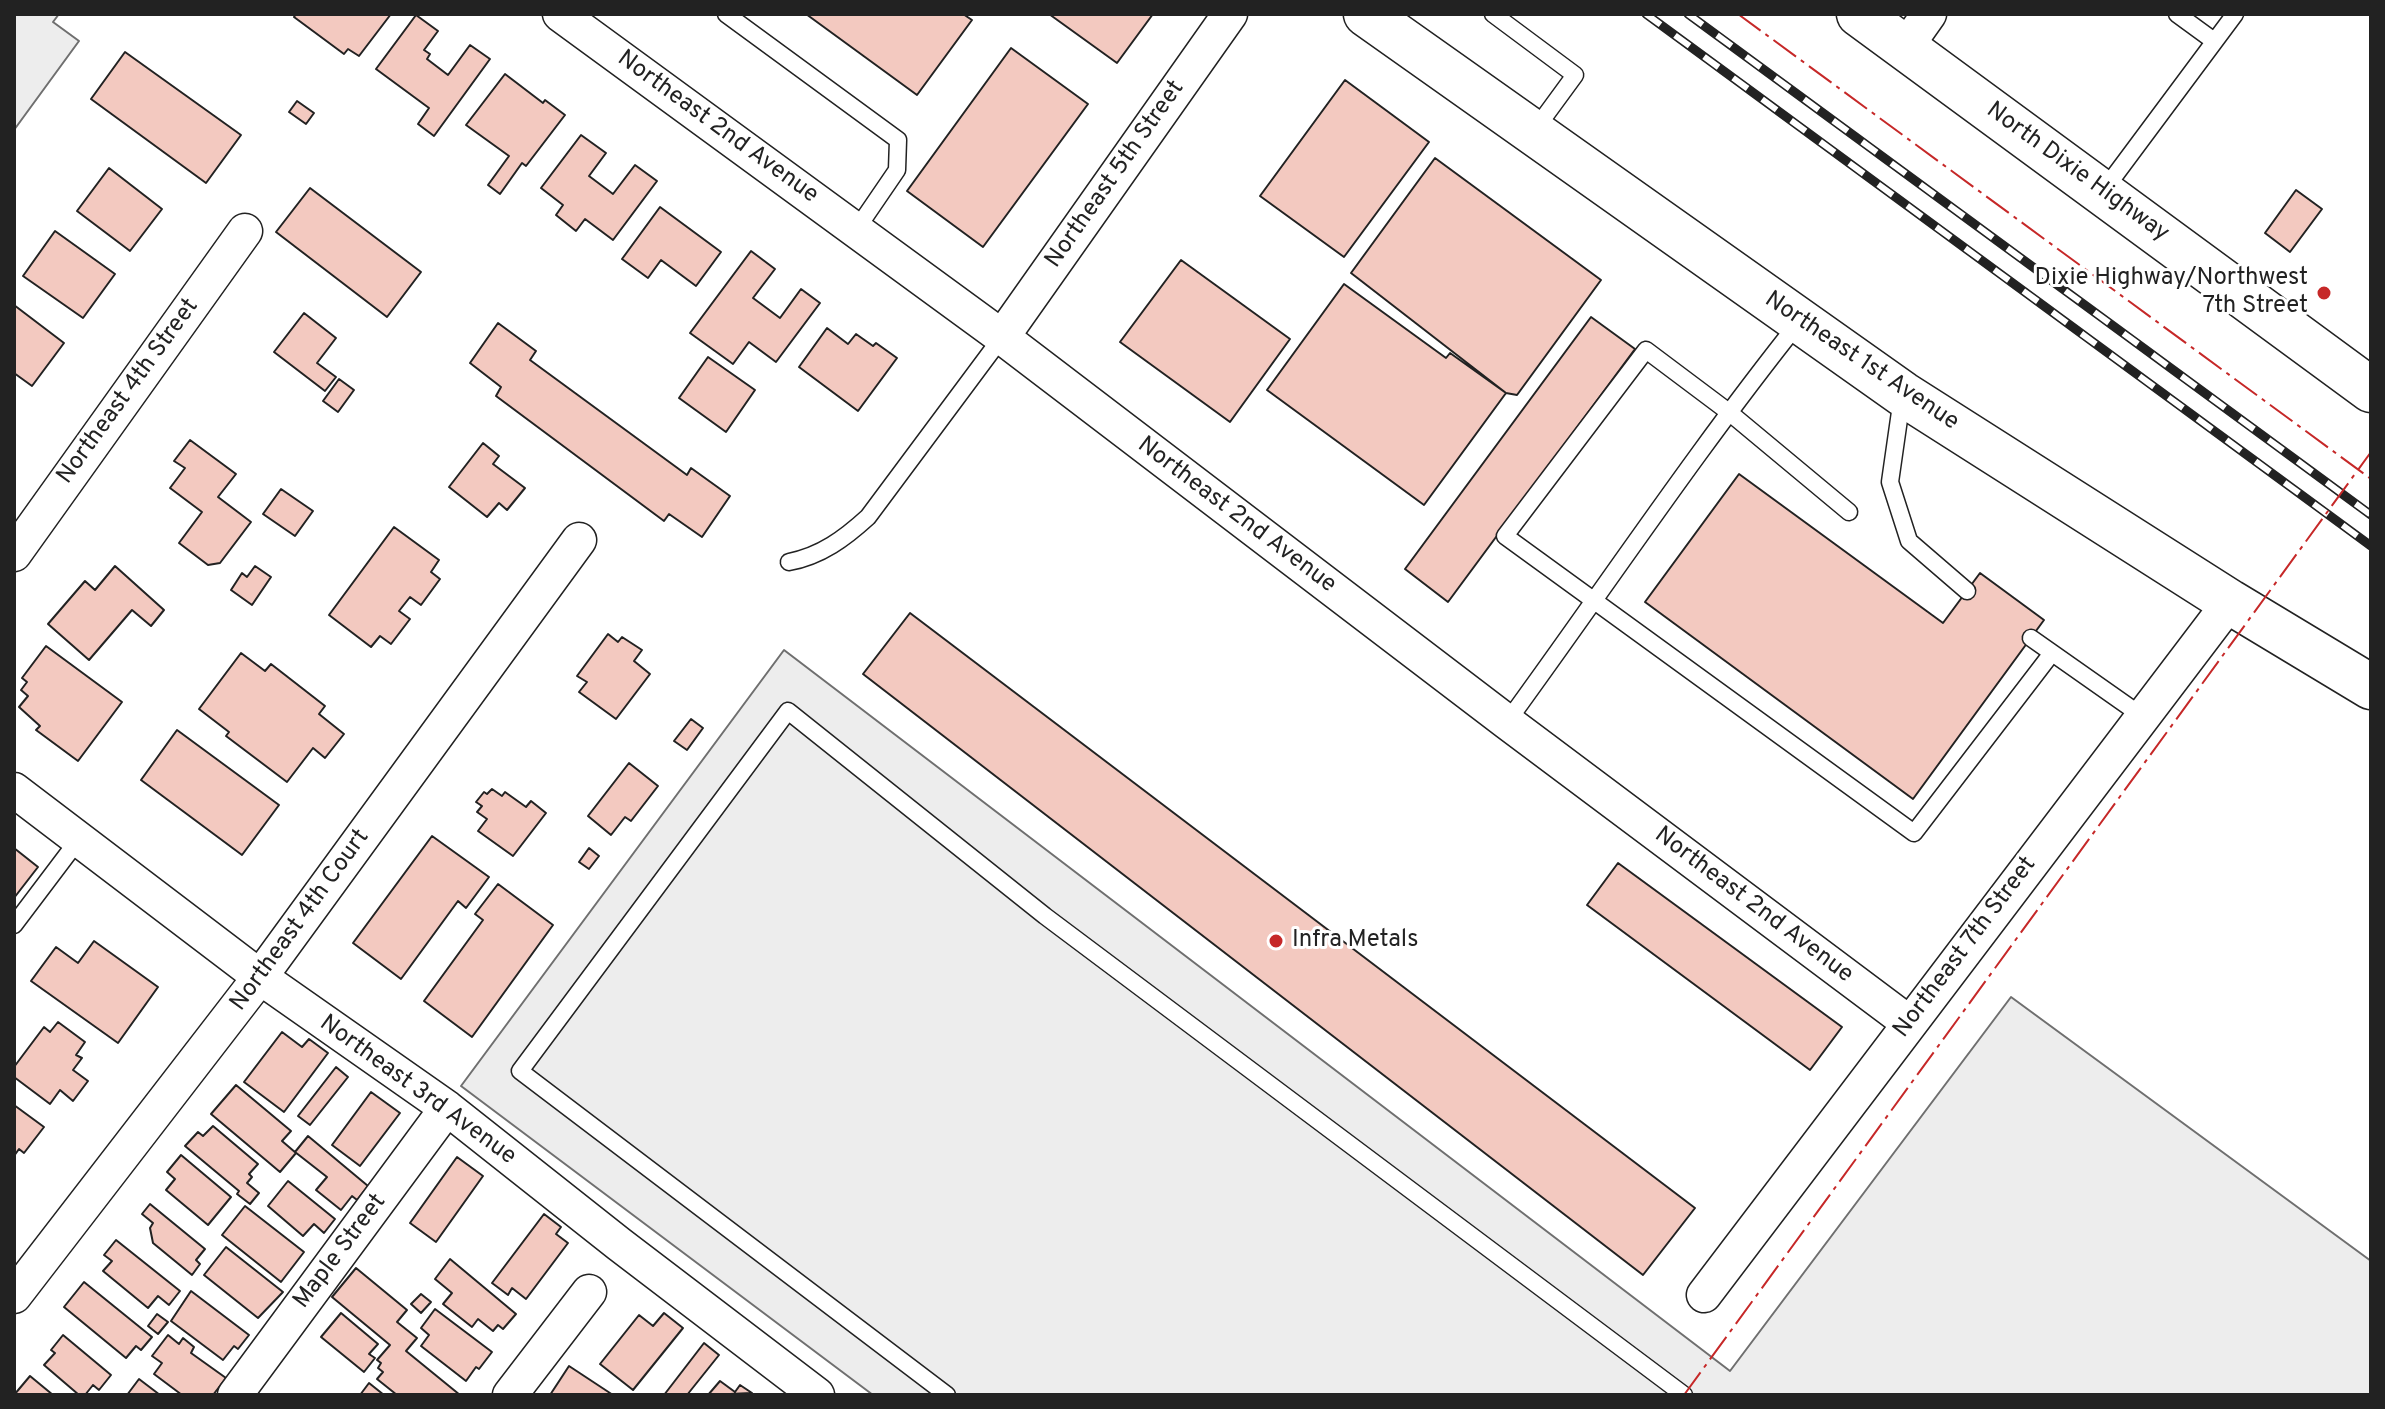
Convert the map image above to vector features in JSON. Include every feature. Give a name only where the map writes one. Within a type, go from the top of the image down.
[{"type":"main road","name":"Northeast 1st Avenue","points":[[1366,14],[1903,394],[2230,602],[2371,687]]},
{"type":"main road","name":"North Dixie Highway","points":[[1859,14],[1917,31],[2103,192],[2371,390]]},
{"type":"street","name":"Northeast 2nd Avenue","points":[[560,14],[1002,337],[1507,722],[1909,1023]]},
{"type":"street","name":"Northeast 5th Street","points":[[1002,337],[1230,14]]},
{"type":"street","name":"Northeast 4th Street","points":[[14,554],[245,231]]},
{"type":"street","name":"Northeast 4th Court","points":[[14,1296],[260,977],[579,540]]},
{"type":"street","name":"Northeast 7th Street","points":[[1704,1295],[2230,602]]},
{"type":"street","name":"Northeast 3rd Avenue","points":[[14,790],[260,977],[447,1108],[619,1244],[777,1383],[817,1395]]},
{"type":"street","name":"Maple Street","points":[[235,1395],[447,1108]]},
{"type":"street","points":[[510,1395],[589,1292]]},
{"type":"lane","points":[[726,14],[898,140],[897,170],[856,230]]},
{"type":"lane","points":[[1493,14],[1575,75],[1533,132]]},
{"type":"lane","points":[[2177,14],[2214,41]]},
{"type":"lane","points":[[2103,192],[2235,14]]},
{"type":"lane","points":[[1507,722],[1593,600],[1800,321]]},
{"type":"lane","points":[[789,562],[822,551],[844,539],[868,517],[1002,337]]},
{"type":"lane","points":[[1849,512],[1730,413],[1646,350],[1505,536],[1914,833],[2052,653]]},
{"type":"lane","points":[[1903,394],[1890,482],[1909,541],[1967,591]]},
{"type":"lane","points":[[2031,638],[2142,716]]},
{"type":"lane","points":[[947,1395],[520,1071],[788,711],[1045,916],[1684,1395]]},
{"type":"lane","points":[[14,925],[79,839]]},
{"type":"shaded area","points":[[14,14],[59,14],[53,22],[79,41],[14,130]]},
{"type":"shaded area","points":[[784,650],[1730,1371],[2011,997],[2371,1261],[2371,1395],[873,1395],[461,1086]]},
{"type":"building","points":[[296,14],[391,14],[359,56],[348,49],[344,54],[294,17]]},
{"type":"building","points":[[806,14],[963,14],[972,20],[917,95]]},
{"type":"building","points":[[1049,14],[1153,14],[1117,63]]},
{"type":"building","points":[[416,15],[438,31],[424,50],[430,54],[427,59],[448,75],[470,45],[490,59],[434,136],[418,124],[429,108],[376,69]]},
{"type":"building","points":[[1011,48],[1088,104],[983,247],[907,191]]},
{"type":"building","points":[[125,52],[241,135],[206,183],[91,99]]},
{"type":"building","points":[[505,74],[543,103],[545,100],[565,115],[526,166],[522,163],[500,194],[488,185],[509,156],[466,125]]},
{"type":"building","points":[[1345,80],[1429,142],[1344,257],[1260,196]]},
{"type":"building","points":[[297,101],[314,113],[306,124],[289,112]]},
{"type":"building","points":[[581,135],[606,153],[589,176],[613,194],[635,165],[657,181],[613,240],[585,219],[576,231],[556,215],[563,205],[541,188]]},
{"type":"building","points":[[1435,158],[1601,280],[1517,395],[1506,393],[1351,273]]},
{"type":"building","points":[[109,168],[162,209],[130,251],[77,211]]},
{"type":"building","points":[[310,188],[421,272],[387,317],[276,232]]},
{"type":"building","points":[[2296,190],[2322,209],[2290,252],[2265,233]]},
{"type":"building","points":[[660,207],[721,252],[696,286],[661,260],[648,278],[622,259]]},
{"type":"building","points":[[55,231],[115,274],[83,318],[23,276]]},
{"type":"building","points":[[751,251],[775,269],[753,298],[780,318],[801,289],[820,303],[776,362],[749,342],[733,364],[690,333]]},
{"type":"building","points":[[1181,260],[1290,339],[1230,422],[1120,342]]},
{"type":"building","points":[[1344,284],[1446,358],[1450,353],[1506,393],[1424,505],[1267,390]]},
{"type":"building","points":[[14,305],[64,343],[32,386],[14,373]]},
{"type":"building","points":[[304,313],[336,338],[317,363],[336,377],[325,391],[274,352]]},
{"type":"building","points":[[1591,317],[1635,349],[1448,602],[1405,569]]},
{"type":"building","points":[[498,323],[536,351],[530,360],[687,475],[691,468],[730,496],[702,537],[669,514],[664,521],[496,396],[501,387],[470,363]]},
{"type":"building","points":[[827,328],[848,344],[856,334],[897,358],[858,411],[799,367]]},
{"type":"building","points":[[708,357],[755,390],[726,432],[679,398]]},
{"type":"building","points":[[339,379],[354,390],[338,412],[323,401]]},
{"type":"building","points":[[190,440],[236,474],[218,497],[251,522],[220,563],[208,565],[179,543],[202,512],[170,488],[185,468],[174,461]]},
{"type":"building","points":[[483,443],[499,456],[493,464],[525,488],[507,510],[499,503],[487,517],[449,487]]},
{"type":"building","points":[[1739,474],[1943,623],[1980,573],[2044,620],[1913,799],[1645,602]]},
{"type":"building","points":[[281,489],[313,511],[295,536],[263,514]]},
{"type":"building","points":[[394,527],[439,560],[431,572],[440,579],[421,605],[410,597],[399,611],[410,619],[391,644],[380,636],[371,647],[329,615]]},
{"type":"building","points":[[115,566],[164,610],[151,626],[132,610],[89,660],[48,624],[85,581],[95,590]]},
{"type":"building","points":[[255,566],[271,577],[252,605],[231,590],[242,573],[247,577]]},
{"type":"building","name":"Infra Metals","points":[[910,613],[1695,1208],[1643,1275],[863,674]]},
{"type":"building","points":[[608,634],[618,642],[622,637],[642,650],[634,661],[650,674],[616,719],[579,692],[587,682],[577,676]]},
{"type":"building","points":[[46,646],[122,702],[78,761],[36,730],[40,726],[19,707],[28,696],[21,690],[27,682],[22,678]]},
{"type":"building","points":[[241,653],[265,671],[271,664],[325,706],[319,714],[344,734],[325,758],[313,748],[287,782],[226,736],[229,732],[199,709]]},
{"type":"building","points":[[691,719],[703,728],[687,750],[674,741]]},
{"type":"building","points":[[177,730],[279,805],[242,855],[141,780]]},
{"type":"building","points":[[629,763],[658,786],[631,821],[625,817],[611,835],[588,816]]},
{"type":"building","points":[[492,789],[502,796],[505,792],[526,807],[531,801],[546,813],[513,856],[478,831],[487,819],[477,812],[482,806],[476,802],[484,792],[487,794]]},
{"type":"building","points":[[432,836],[489,877],[466,908],[458,901],[401,979],[353,943]]},
{"type":"building","points":[[14,848],[38,867],[14,898]]},
{"type":"building","points":[[589,848],[599,856],[589,869],[579,862]]},
{"type":"building","points":[[1618,863],[1842,1027],[1810,1070],[1587,905]]},
{"type":"building","points":[[498,884],[553,925],[472,1037],[424,1001],[483,920],[475,914]]},
{"type":"building","points":[[94,941],[158,987],[118,1043],[31,981],[56,947],[78,963]]},
{"type":"building","points":[[58,1022],[85,1042],[76,1055],[82,1058],[73,1070],[88,1081],[73,1101],[60,1090],[50,1104],[14,1077],[14,1067],[44,1027],[50,1032]]},
{"type":"building","points":[[282,1032],[302,1047],[309,1039],[328,1053],[284,1112],[244,1082]]},
{"type":"building","points":[[336,1067],[348,1077],[310,1125],[298,1116]]},
{"type":"building","points":[[236,1085],[291,1131],[282,1141],[296,1153],[280,1172],[211,1114]]},
{"type":"building","points":[[371,1092],[400,1113],[360,1166],[332,1145]]},
{"type":"building","points":[[14,1105],[44,1127],[24,1153],[19,1149],[14,1156]]},
{"type":"building","points":[[213,1126],[258,1164],[249,1174],[252,1177],[247,1183],[259,1193],[250,1204],[185,1146],[198,1132],[203,1136]]},
{"type":"building","points":[[308,1136],[368,1186],[357,1200],[352,1196],[341,1210],[316,1190],[327,1177],[295,1152]]},
{"type":"building","points":[[181,1155],[231,1197],[208,1225],[166,1190],[175,1179],[167,1172]]},
{"type":"building","points":[[457,1157],[483,1176],[436,1242],[410,1223]]},
{"type":"building","points":[[288,1181],[335,1219],[324,1233],[314,1224],[303,1236],[268,1206]]},
{"type":"building","points":[[150,1204],[205,1249],[196,1260],[200,1264],[192,1275],[153,1243],[150,1228],[153,1223],[142,1214]]},
{"type":"building","points":[[245,1206],[304,1252],[281,1282],[222,1235]]},
{"type":"building","points":[[544,1214],[561,1227],[556,1234],[568,1243],[526,1299],[512,1288],[508,1295],[492,1283]]},
{"type":"building","points":[[116,1240],[180,1291],[169,1305],[158,1296],[148,1308],[103,1271],[112,1261],[104,1255]]},
{"type":"building","points":[[226,1247],[283,1292],[258,1318],[204,1275]]},
{"type":"building","points":[[450,1259],[516,1314],[503,1329],[498,1325],[493,1331],[478,1319],[472,1327],[443,1304],[452,1293],[435,1279]]},
{"type":"building","points":[[356,1268],[407,1310],[397,1322],[417,1338],[406,1351],[460,1395],[397,1395],[377,1379],[383,1372],[378,1368],[381,1363],[377,1360],[390,1345],[332,1297]]},
{"type":"building","points":[[84,1282],[152,1337],[141,1350],[136,1346],[126,1358],[64,1307]]},
{"type":"building","points":[[191,1291],[249,1335],[238,1349],[234,1346],[223,1360],[171,1321]]},
{"type":"building","points":[[421,1294],[431,1302],[421,1313],[411,1304]]},
{"type":"building","points":[[435,1309],[492,1352],[466,1381],[421,1346],[429,1335],[421,1328]]},
{"type":"building","points":[[341,1313],[378,1344],[369,1354],[375,1358],[364,1372],[321,1337]]},
{"type":"building","points":[[664,1313],[683,1328],[633,1390],[600,1364],[639,1315],[653,1326]]},
{"type":"building","points":[[157,1314],[168,1322],[158,1334],[148,1326]]},
{"type":"building","points":[[63,1335],[111,1375],[99,1390],[93,1385],[85,1395],[79,1395],[44,1365],[55,1353],[51,1350]]},
{"type":"building","points":[[168,1335],[179,1344],[183,1338],[194,1347],[191,1353],[226,1378],[213,1395],[182,1395],[154,1374],[162,1363],[152,1356]]},
{"type":"building","points":[[704,1343],[719,1355],[687,1395],[664,1395]]},
{"type":"building","points":[[569,1366],[613,1395],[550,1395]]},
{"type":"building","points":[[30,1376],[53,1395],[14,1395]]},
{"type":"building","points":[[139,1379],[160,1395],[127,1395]]},
{"type":"building","points":[[720,1381],[735,1392],[740,1385],[752,1393],[708,1395]]},
{"type":"building","points":[[369,1383],[384,1395],[360,1395]]},
{"type":"railway","points":[[1646,14],[2371,546]]},
{"type":"railway","points":[[1688,14],[2371,515]]},
{"type":"power","points":[[1738,14],[2371,479]]},
{"type":"power","points":[[1684,1395],[2371,452]]},
{"type":"place","name":"Dixie Highway/Northwest 7th Street","points":[[2324,293]]},
{"type":"place","name":"Infra Metals","points":[[1276,941]]}]
